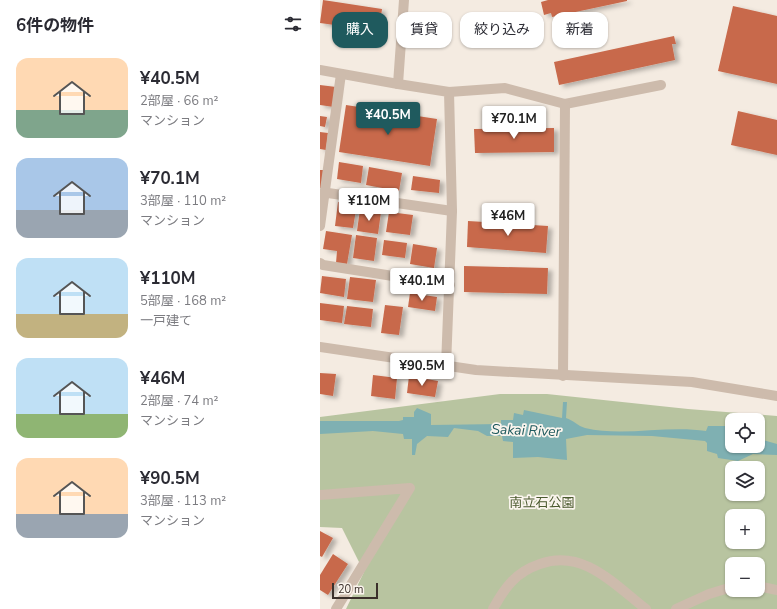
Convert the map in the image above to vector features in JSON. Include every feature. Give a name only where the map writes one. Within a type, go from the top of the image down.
[{"type":"street","points":[[398,84],[404,0]]},
{"type":"street","points":[[320,70],[449,92],[505,88],[565,104],[661,85]]},
{"type":"street","points":[[320,226],[341,74]]},
{"type":"street","points":[[446,366],[452,211],[449,92]]},
{"type":"street","points":[[563,376],[565,104]]},
{"type":"street","points":[[324,196],[328,193],[452,211]]},
{"type":"street","points":[[320,263],[323,265],[450,285]]},
{"type":"street","points":[[320,347],[446,366],[563,376],[698,382],[777,396]]},
{"type":"street","points":[[320,495],[410,488],[336,609]]},
{"type":"street","points":[[493,609],[505,588],[519,574],[538,564],[562,559],[586,565],[612,581],[646,609]]},
{"type":"street","points":[[765,587],[777,590]]},
{"type":"street","points":[[676,609],[709,594],[725,589]]},
{"type":"green space","name":"南立石公園","points":[[500,394],[547,394],[739,413],[725,413],[725,453],[765,453],[765,415],[777,416],[777,609],[346,609],[364,572],[342,528],[320,527],[320,417]]},
{"type":"water","name":"Sakai River","points":[[563,402],[567,402],[566,418],[585,428],[614,431],[676,429],[706,431],[708,426],[725,426],[725,453],[765,453],[765,441],[777,444],[777,455],[753,454],[738,461],[718,458],[717,454],[707,451],[707,443],[705,441],[652,436],[587,435],[566,439],[567,460],[538,457],[513,458],[513,442],[503,441],[502,436],[487,436],[478,431],[454,428],[448,437],[427,436],[417,444],[415,455],[412,455],[412,439],[404,439],[403,434],[373,431],[320,434],[320,421],[399,421],[403,420],[403,417],[414,417],[414,412],[417,408],[431,414],[431,425],[501,424],[501,420],[513,420],[514,413],[523,415],[524,410],[562,418]]},
{"type":"building","points":[[323,0],[382,9],[382,12],[332,12],[332,25],[320,23]]},
{"type":"building","points":[[548,0],[627,0],[575,12],[552,12],[552,17],[551,13],[544,15],[541,2]]},
{"type":"building","points":[[733,6],[777,16],[777,84],[718,71]]},
{"type":"building","points":[[674,36],[676,44],[672,44],[675,60],[559,85],[554,62]]},
{"type":"building","points":[[320,85],[336,87],[334,107],[320,105]]},
{"type":"building","points":[[346,105],[437,119],[430,166],[339,152]]},
{"type":"building","points":[[738,111],[777,120],[777,155],[731,145]]},
{"type":"building","points":[[320,116],[327,117],[325,127],[320,126]]},
{"type":"building","points":[[554,128],[554,152],[475,153],[474,129]]},
{"type":"building","points":[[320,132],[328,133],[326,150],[320,149]]},
{"type":"building","points":[[339,162],[363,166],[361,183],[337,179]]},
{"type":"building","points":[[369,167],[402,173],[399,191],[366,185]]},
{"type":"building","points":[[320,170],[324,170],[321,188],[320,188]]},
{"type":"building","points":[[413,176],[440,180],[439,193],[411,190]]},
{"type":"building","points":[[338,202],[357,204],[353,228],[335,226]]},
{"type":"building","points":[[360,209],[381,212],[378,234],[357,231]]},
{"type":"building","points":[[389,212],[413,215],[410,235],[386,232]]},
{"type":"building","points":[[468,221],[548,226],[546,253],[467,247]]},
{"type":"building","points":[[326,231],[352,235],[347,264],[336,263],[337,251],[323,249]]},
{"type":"building","points":[[356,235],[377,238],[374,261],[353,258]]},
{"type":"building","points":[[384,240],[407,243],[405,258],[382,255]]},
{"type":"building","points":[[413,244],[437,248],[434,268],[410,264]]},
{"type":"building","points":[[464,266],[548,268],[547,294],[464,292]]},
{"type":"building","points":[[322,276],[346,279],[344,297],[320,293]]},
{"type":"building","points":[[350,277],[376,280],[373,302],[347,299]]},
{"type":"building","points":[[410,293],[437,297],[435,311],[408,307]]},
{"type":"building","points":[[320,303],[344,306],[342,323],[320,320]]},
{"type":"building","points":[[385,305],[403,307],[399,335],[381,333]]},
{"type":"building","points":[[347,306],[373,309],[371,327],[344,324]]},
{"type":"building","points":[[320,373],[336,374],[333,396],[320,394]]},
{"type":"building","points":[[373,375],[397,378],[395,399],[371,396]]},
{"type":"building","points":[[409,376],[438,381],[435,397],[407,393]]},
{"type":"building","points":[[320,531],[333,538],[322,557],[320,556]]},
{"type":"building","points":[[333,554],[348,564],[328,595],[320,590],[320,575]]}]
